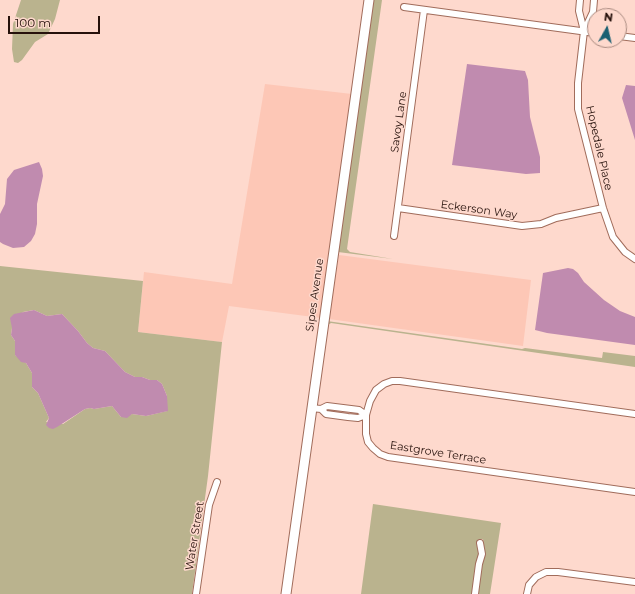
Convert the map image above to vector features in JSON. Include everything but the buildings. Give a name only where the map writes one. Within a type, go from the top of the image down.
[{"type":"street","name":"Sipes Avenue","points":[[286,594],[316,408],[369,0]]},
{"type":"street","name":"Hopedale Place","points":[[580,0],[579,11],[584,31]]},
{"type":"street","name":"Hopedale Place","points":[[594,0],[593,12],[584,31],[578,83],[578,109],[603,208],[613,237],[625,252],[635,259]]},
{"type":"street","points":[[404,7],[587,32]]},
{"type":"street","name":"Savoy Lane","points":[[394,236],[424,10]]},
{"type":"street","name":"Eckerson Way","points":[[398,208],[522,226],[541,224],[556,218],[603,208]]},
{"type":"street","name":"Eastgrove Terrace","points":[[635,414],[392,381],[384,384],[376,390],[370,401],[366,415],[366,434],[368,442],[380,454],[388,457],[635,492]]},
{"type":"street","points":[[316,408],[327,406],[340,407],[359,410],[366,415]]},
{"type":"street","points":[[338,416],[340,407]]},
{"type":"street","points":[[316,408],[326,414],[338,416],[358,418],[366,415]]},
{"type":"street","name":"Water Street","points":[[196,594],[209,505],[217,482]]},
{"type":"street","points":[[475,594],[479,564],[482,554],[480,543]]},
{"type":"street","points":[[527,594],[529,585],[536,577],[546,572],[558,572],[635,582]]},
{"type":"shaded area","points":[[21,0],[60,0],[55,19],[48,34],[35,42],[22,60],[18,63],[14,62],[12,49],[13,24]]},
{"type":"shaded area","points":[[373,0],[382,0],[347,249],[350,252],[393,259],[338,252]]},
{"type":"shaded area","points":[[467,64],[525,71],[528,80],[530,117],[540,157],[540,173],[526,174],[452,165]]},
{"type":"shaded area","points":[[265,84],[352,94],[321,318],[229,306],[222,342],[138,332],[144,272],[232,284]]},
{"type":"shaded area","points":[[626,85],[635,86],[635,140],[622,98]]},
{"type":"shaded area","points":[[39,162],[43,176],[37,204],[37,224],[35,234],[31,241],[24,247],[13,248],[0,242],[0,214],[5,204],[7,179],[14,170]]},
{"type":"shaded area","points":[[339,255],[531,280],[523,346],[329,319]]},
{"type":"shaded area","points":[[0,266],[143,281],[138,332],[222,342],[208,476],[192,594],[0,594]],"holes":[[[34,310],[47,316],[62,314],[87,343],[93,348],[105,351],[125,372],[135,377],[157,380],[162,384],[167,396],[167,411],[146,416],[132,414],[121,417],[112,406],[85,409],[63,424],[46,422],[49,418],[38,393],[32,387],[32,373],[26,363],[15,355],[15,341],[11,335],[12,328],[23,312]]]},
{"type":"shaded area","points":[[568,268],[573,269],[578,273],[584,282],[604,300],[620,311],[635,317],[635,345],[535,330],[543,273]]},
{"type":"shaded area","points":[[34,310],[47,316],[62,314],[87,343],[93,348],[105,351],[125,372],[135,377],[157,380],[162,384],[167,396],[168,411],[146,416],[132,414],[127,418],[121,417],[112,406],[94,409],[90,408],[85,409],[53,429],[49,428],[46,425],[49,418],[38,393],[32,387],[32,373],[26,363],[21,362],[15,355],[15,341],[11,335],[12,328],[10,318],[14,314]]},
{"type":"shaded area","points":[[327,321],[522,349],[525,348],[602,358],[603,352],[635,356],[635,367],[331,323],[328,325],[317,399]]},
{"type":"shaded area","points":[[373,504],[501,523],[490,594],[478,594],[485,553],[483,539],[477,540],[479,554],[476,564],[472,594],[361,594]]}]
